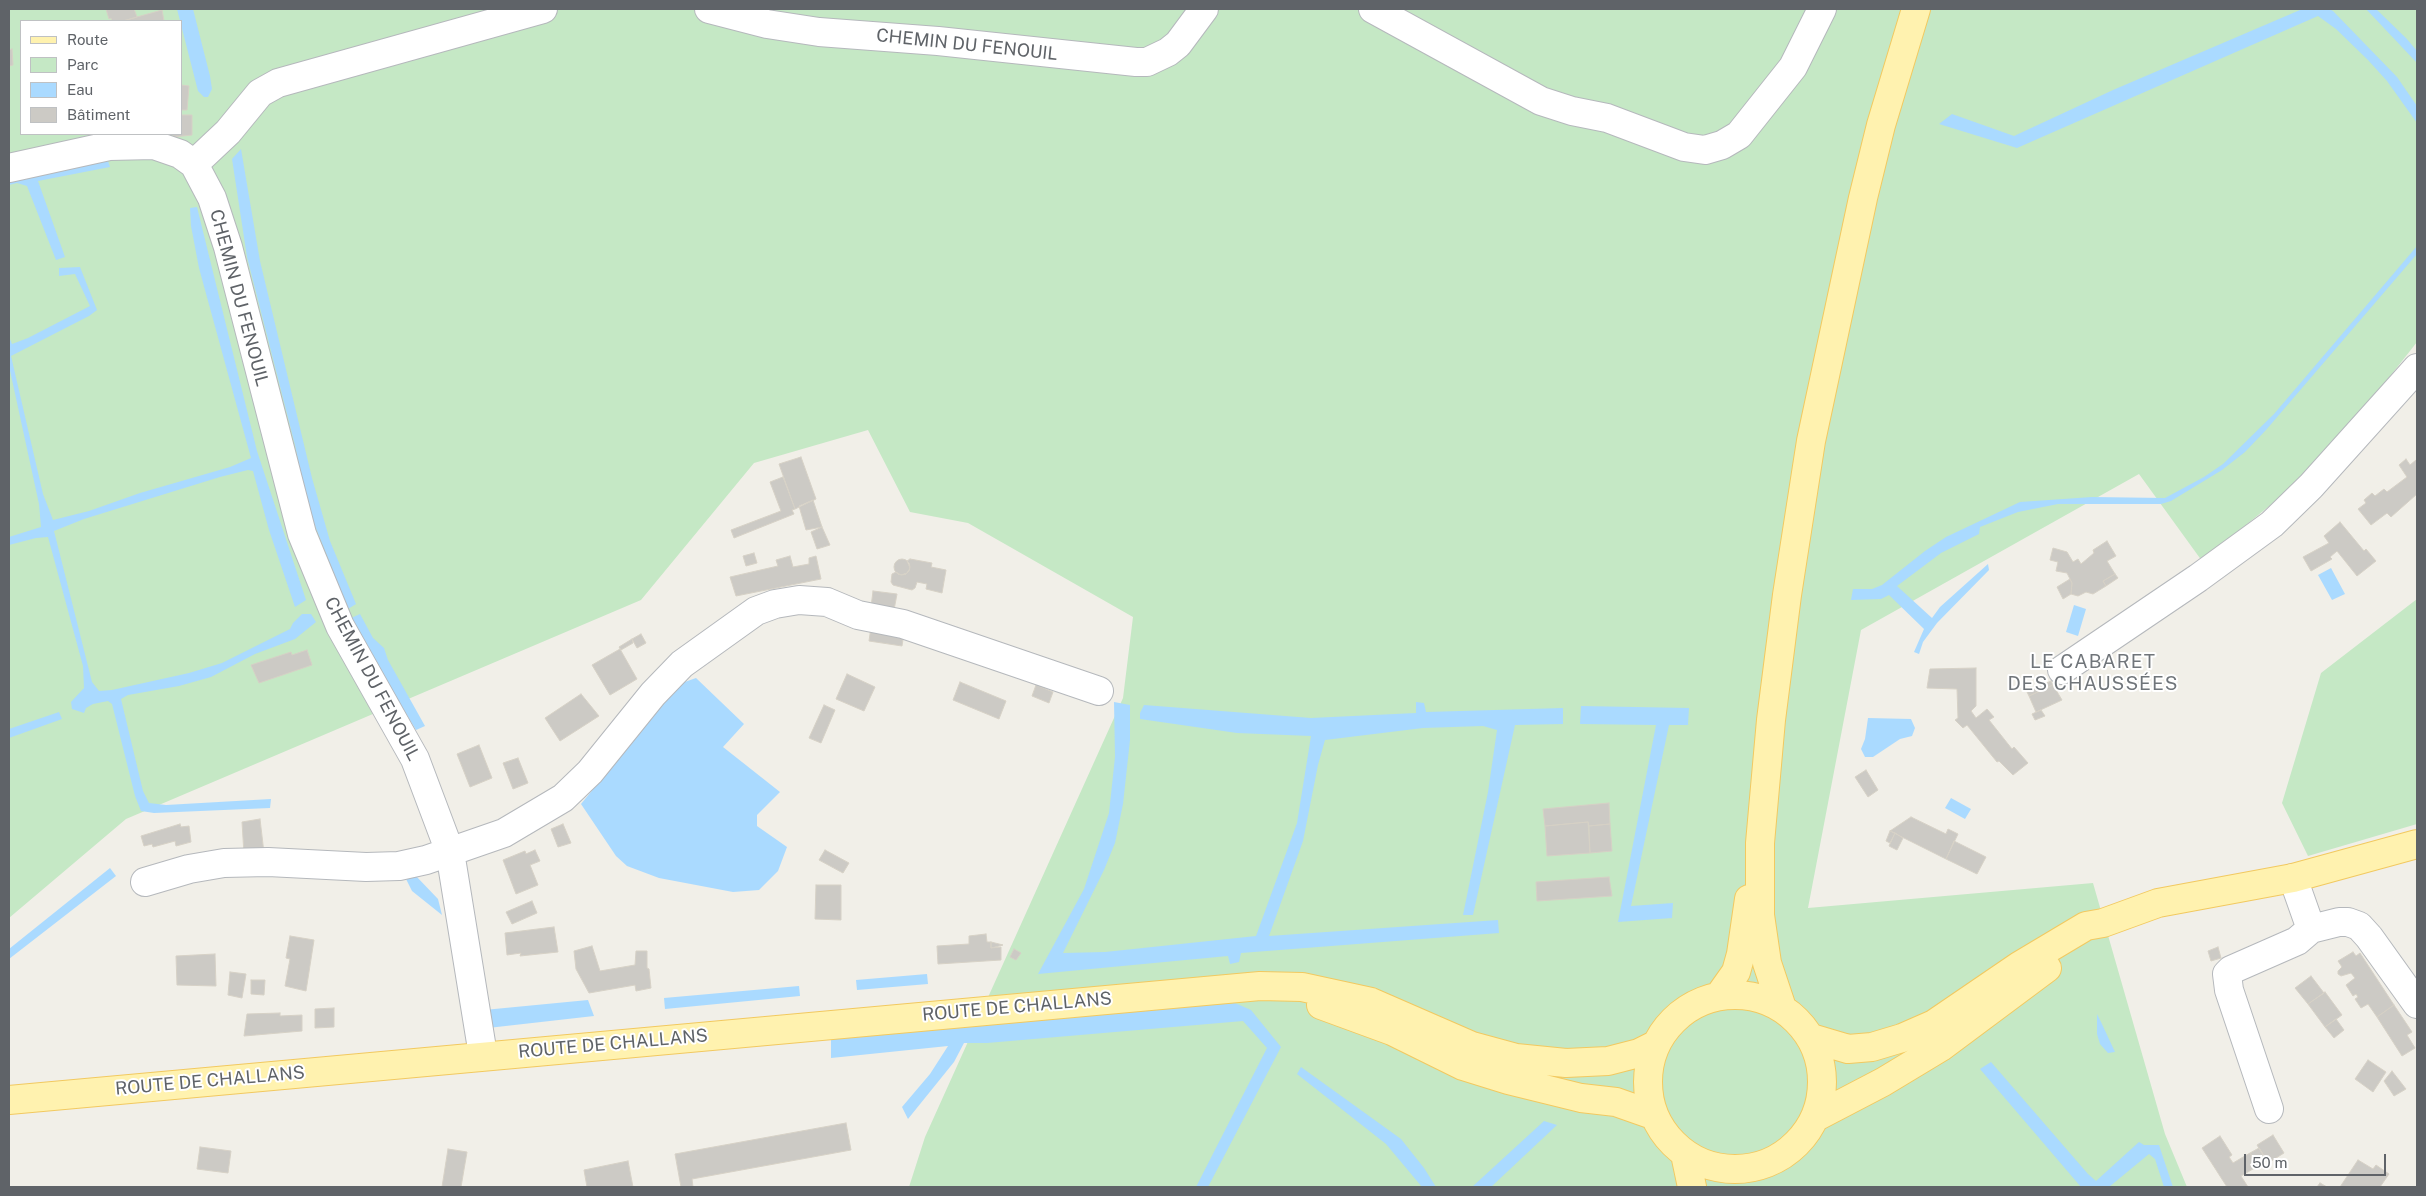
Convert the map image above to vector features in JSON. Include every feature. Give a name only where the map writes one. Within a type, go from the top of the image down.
[{"type":"main road","points":[[1782,1008],[1767,963],[1760,915],[1760,843],[1771,720],[1786,604],[1811,441],[1880,125],[1916,9]]},
{"type":"main road","points":[[1719,996],[1736,972],[1741,954],[1745,915],[1760,843]]},
{"type":"main road","points":[[1811,1038],[1848,1049],[1872,1048],[1902,1038],[1934,1024],[2024,974],[2062,957],[2090,940],[2103,923],[2158,903],[2293,878],[2417,844]]},
{"type":"main road","points":[[1816,1117],[1883,1082],[1941,1047],[2024,974]]},
{"type":"main road","name":"ROUTE DE CHALLANS","points":[[9,1100],[483,1055],[1260,986],[1302,987],[1371,1002],[1472,1046],[1516,1058],[1566,1063],[1608,1062],[1639,1053],[1655,1045]]},
{"type":"main road","name":"ROUTE DE CHALLANS","points":[[1218,989],[1314,1003],[1392,1031],[1463,1066],[1544,1090],[1581,1098],[1616,1102],[1654,1115]]},
{"type":"main road","points":[[1741,994],[1762,999],[1782,1008],[1798,1021],[1811,1038],[1819,1057],[1823,1077],[1821,1098],[1816,1117],[1805,1135],[1790,1150],[1745,1178],[1728,1170],[1706,1165],[1685,1154],[1666,1137],[1654,1115],[1647,1092],[1648,1068],[1655,1045],[1666,1027],[1681,1012],[1699,1002],[1719,996],[1741,994]]},
{"type":"main road","points":[[1685,1154],[1692,1187]]},
{"type":"street","points":[[9,168],[109,146],[154,144],[180,154],[194,164],[228,132],[260,93],[278,83],[543,9]]},
{"type":"street","name":"CHEMIN DU FENOUIL","points":[[709,9],[767,24],[819,32],[938,41],[1136,62],[1147,62],[1168,52],[1178,44],[1204,9]]},
{"type":"street","points":[[1373,9],[1541,101],[1572,111],[1607,118],[1684,147],[1705,150],[1722,145],[1739,135],[1793,67],[1822,9]]},
{"type":"street","name":"CHEMIN DU FENOUIL","points":[[194,164],[212,198],[228,247],[302,534],[340,626],[415,759],[450,852],[483,1055]]},
{"type":"street","points":[[2062,670],[2198,578],[2272,524],[2311,486],[2417,368]]},
{"type":"street","points":[[145,882],[188,869],[224,863],[268,862],[366,868],[399,866],[426,860],[504,833],[563,798],[590,772],[653,694],[682,664],[756,611],[776,604],[799,600],[827,602],[858,615],[903,624],[1099,691]]},
{"type":"street","points":[[2293,878],[2311,930]]},
{"type":"street","points":[[2269,1109],[2229,990],[2227,974],[2236,967],[2297,941],[2311,930],[2339,922],[2348,922],[2359,926],[2417,1004]]},
{"type":"green space","points":[[9,9],[2417,9],[2417,342],[2347,431],[2279,498],[2202,561],[2139,474],[1861,630],[1808,908],[2093,883],[2165,1134],[2187,1187],[909,1187],[925,1137],[1123,698],[1133,617],[968,523],[910,512],[868,430],[754,463],[641,600],[126,819],[9,918]]},
{"type":"green space","points":[[2417,599],[2417,824],[2308,856],[2282,803],[2321,673]]},
{"type":"water","points":[[177,9],[193,9],[210,76],[212,89],[208,97],[204,97],[198,91],[182,29],[182,20],[180,20]]},
{"type":"water","points":[[2299,9],[2329,9],[2333,11],[2397,77],[2417,106],[2417,123],[2387,81],[2368,60],[2336,29],[2318,16],[2017,148],[1939,124],[1952,114],[2014,136],[2113,90]]},
{"type":"water","points":[[2366,9],[2376,9],[2406,38],[2417,51],[2417,63]]},
{"type":"water","points":[[241,149],[260,261],[312,478],[330,541],[356,604],[348,609],[308,508],[295,445],[247,257],[232,159]]},
{"type":"water","points":[[108,161],[110,167],[38,181],[65,257],[56,260],[27,186],[17,183],[9,185],[9,179],[27,179]]},
{"type":"water","points":[[197,207],[257,451],[306,600],[295,607],[269,530],[253,471],[248,470],[220,477],[84,519],[54,531],[92,682],[99,691],[112,690],[189,673],[222,663],[290,629],[302,614],[311,614],[316,622],[295,639],[255,654],[211,677],[179,686],[128,695],[121,699],[143,791],[149,803],[166,805],[271,799],[270,808],[154,813],[141,811],[135,796],[112,704],[108,701],[93,704],[86,708],[84,713],[72,709],[71,702],[84,688],[83,666],[48,537],[9,545],[9,537],[41,527],[39,504],[9,366],[9,337],[12,344],[28,338],[90,306],[75,274],[59,276],[59,268],[80,267],[97,310],[89,316],[11,356],[43,494],[53,520],[89,511],[140,493],[230,467],[251,458],[199,268],[191,226],[190,208]]},
{"type":"water","points":[[2417,246],[2417,254],[2266,430],[2245,452],[2222,470],[2171,501],[2161,504],[2058,504],[2018,512],[1980,527],[1979,534],[1941,553],[1897,586],[1932,618],[1940,607],[1988,564],[1989,570],[1937,623],[1923,642],[1919,654],[1914,652],[1924,629],[1889,595],[1881,599],[1851,600],[1853,589],[1872,589],[1882,585],[1946,537],[2020,502],[2092,497],[2165,498],[2204,477],[2223,464],[2274,414]]},
{"type":"water","points":[[2331,568],[2345,594],[2332,600],[2318,575]]},
{"type":"water","points":[[2074,605],[2086,609],[2078,636],[2066,632]]},
{"type":"water","points":[[360,614],[373,638],[384,648],[388,660],[425,726],[416,730],[349,619]]},
{"type":"water","points":[[696,678],[744,724],[723,747],[780,792],[757,815],[757,826],[787,847],[778,871],[759,890],[733,892],[659,878],[627,866],[616,856],[581,804],[679,684]]},
{"type":"water","points":[[1114,702],[1130,705],[1130,740],[1123,804],[1115,843],[1104,870],[1063,953],[1105,952],[1256,936],[1297,823],[1311,736],[1237,733],[1140,719],[1140,713],[1144,705],[1311,718],[1416,713],[1416,702],[1424,703],[1426,712],[1563,708],[1563,724],[1515,725],[1473,915],[1463,915],[1488,792],[1497,730],[1483,726],[1423,728],[1325,740],[1318,765],[1303,841],[1269,936],[1498,920],[1499,933],[1241,953],[1239,962],[1230,964],[1228,956],[1038,974],[1084,889],[1109,813],[1115,757]]},
{"type":"water","points":[[1581,706],[1689,708],[1688,725],[1669,725],[1631,906],[1673,903],[1672,918],[1618,922],[1656,725],[1580,724]]},
{"type":"water","points":[[59,712],[62,719],[9,738],[9,729]]},
{"type":"water","points":[[1868,718],[1911,719],[1915,728],[1912,736],[1900,739],[1873,757],[1865,757],[1861,749],[1865,739]]},
{"type":"water","points":[[1951,798],[1971,809],[1965,819],[1945,808]]},
{"type":"water","points":[[110,868],[116,876],[9,959],[9,949]]},
{"type":"water","points":[[403,873],[416,876],[438,899],[442,915],[412,891]]},
{"type":"water","points":[[927,974],[928,984],[857,990],[856,980]]},
{"type":"water","points":[[799,986],[800,996],[665,1009],[664,998]]},
{"type":"water","points":[[588,1000],[594,1016],[488,1028],[484,1010]]},
{"type":"water","points":[[1235,1003],[1251,1010],[1281,1047],[1208,1187],[1196,1187],[1267,1048],[1243,1021],[987,1043],[964,1043],[954,1062],[908,1119],[902,1107],[930,1074],[948,1046],[831,1058],[831,1038]]},
{"type":"water","points":[[2097,1014],[2115,1052],[2108,1053],[2100,1044],[2097,1034]]},
{"type":"water","points":[[1991,1062],[2096,1181],[2139,1142],[2144,1145],[2159,1145],[2173,1187],[2164,1187],[2155,1159],[2149,1154],[2109,1187],[2081,1187],[1980,1069]]},
{"type":"water","points":[[1301,1067],[1401,1139],[1436,1187],[1422,1187],[1386,1144],[1297,1074]]},
{"type":"water","points":[[1544,1121],[1557,1125],[1491,1187],[1472,1187]]},
{"type":"building","points":[[106,9],[134,9],[137,17],[126,20],[109,19]]},
{"type":"building","points":[[162,10],[164,20],[126,20]]},
{"type":"building","points":[[12,49],[13,65],[9,66],[9,50]]},
{"type":"building","points":[[182,85],[189,86],[187,110],[182,110]]},
{"type":"building","points":[[182,115],[192,115],[192,135],[173,137],[173,135],[182,135]]},
{"type":"building","points":[[801,457],[816,499],[795,509],[779,464]]},
{"type":"building","points":[[2406,459],[2410,465],[2416,460],[2417,462],[2417,494],[2391,517],[2387,513],[2371,525],[2358,509],[2366,503],[2364,500],[2372,493],[2375,496],[2384,489],[2387,492],[2407,477],[2399,465]]},
{"type":"building","points":[[783,477],[795,509],[792,510],[794,514],[734,538],[731,530],[781,511],[770,482]]},
{"type":"building","points":[[813,500],[822,527],[806,530],[799,506]]},
{"type":"building","points":[[2340,522],[2364,551],[2366,549],[2376,561],[2357,576],[2337,551],[2330,557],[2332,559],[2311,571],[2303,557],[2329,543],[2324,536]]},
{"type":"building","points":[[822,527],[830,545],[817,549],[811,532]]},
{"type":"building","points":[[2107,541],[2116,556],[2107,561],[2115,574],[2103,581],[2106,586],[2093,594],[2086,592],[2078,596],[2071,594],[2072,583],[2067,573],[2056,571],[2058,562],[2050,560],[2053,548],[2067,552],[2073,562],[2078,559],[2081,564],[2094,553],[2093,550]]},
{"type":"building","points":[[754,553],[757,563],[746,566],[743,556]]},
{"type":"building","points":[[790,556],[793,567],[809,564],[809,558],[816,556],[821,579],[736,596],[730,577],[778,566],[776,560]]},
{"type":"building","points":[[902,559],[910,567],[902,575],[894,567]]},
{"type":"building","points":[[910,559],[932,563],[931,567],[946,570],[942,593],[926,589],[927,584],[917,582],[912,590],[893,585],[891,582],[892,574],[896,572],[901,575],[907,573],[910,568],[907,561]]},
{"type":"building","points":[[2115,574],[2118,578],[2106,586],[2103,581]]},
{"type":"building","points":[[2070,579],[2072,583],[2071,594],[2063,599],[2057,587]]},
{"type":"building","points":[[873,591],[897,594],[894,610],[871,607]]},
{"type":"building","points":[[871,627],[904,633],[902,646],[869,641]]},
{"type":"building","points":[[641,634],[646,643],[637,648],[632,639]]},
{"type":"building","points":[[632,639],[633,643],[621,650],[619,647]]},
{"type":"building","points":[[620,649],[637,679],[610,695],[592,665]]},
{"type":"building","points":[[307,650],[312,665],[259,683],[251,665],[291,652],[292,655]]},
{"type":"building","points":[[1976,668],[1976,706],[1971,711],[1976,718],[1987,709],[1994,717],[1989,720],[2012,749],[2014,747],[2028,763],[2013,775],[1999,761],[1997,762],[1967,725],[1963,728],[1955,720],[1958,718],[1957,689],[1927,688],[1930,669]]},
{"type":"building","points":[[847,674],[875,687],[864,711],[836,699]]},
{"type":"building","points":[[2051,681],[2053,685],[2029,696],[2027,692]]},
{"type":"building","points":[[960,682],[1006,701],[999,719],[953,700]]},
{"type":"building","points":[[1036,685],[1053,692],[1049,703],[1032,696]]},
{"type":"building","points":[[2053,685],[2062,700],[2036,712],[2029,696]]},
{"type":"building","points":[[581,694],[599,716],[560,741],[545,718]]},
{"type":"building","points":[[824,705],[835,710],[821,743],[809,738]]},
{"type":"building","points":[[2041,710],[2045,716],[2035,720],[2032,714]]},
{"type":"building","points":[[479,745],[492,778],[470,787],[457,754]]},
{"type":"building","points":[[518,758],[528,783],[513,789],[503,763]]},
{"type":"building","points":[[1866,770],[1878,790],[1868,797],[1855,777]]},
{"type":"building","points":[[1609,803],[1610,824],[1589,826],[1588,822],[1545,826],[1543,809]]},
{"type":"building","points":[[1911,817],[1946,834],[1948,829],[1958,834],[1946,859],[1890,831]]},
{"type":"building","points":[[260,819],[264,853],[244,854],[242,822]]},
{"type":"building","points":[[1588,822],[1590,853],[1547,856],[1545,826]]},
{"type":"building","points":[[180,824],[181,827],[189,826],[191,842],[176,846],[175,841],[153,847],[152,844],[144,846],[141,836]]},
{"type":"building","points":[[563,824],[571,843],[558,847],[551,829]]},
{"type":"building","points":[[1610,824],[1612,851],[1590,853],[1589,826]]},
{"type":"building","points":[[1890,831],[1895,833],[1890,843],[1886,841]]},
{"type":"building","points":[[1895,833],[1903,838],[1897,850],[1889,846]]},
{"type":"building","points":[[1954,841],[1986,857],[1977,874],[1946,859]]},
{"type":"building","points":[[535,850],[540,861],[530,865],[538,885],[516,894],[503,860],[525,851],[526,854]]},
{"type":"building","points":[[825,850],[849,863],[843,873],[819,860]]},
{"type":"building","points":[[1609,877],[1612,896],[1537,901],[1536,882]]},
{"type":"building","points":[[816,885],[841,885],[841,920],[815,919]]},
{"type":"building","points":[[532,901],[537,913],[512,924],[506,912]]},
{"type":"building","points":[[554,927],[558,952],[520,956],[521,953],[507,955],[505,933]]},
{"type":"building","points":[[986,934],[987,942],[991,942],[991,948],[1001,947],[1001,960],[938,964],[937,946],[969,944],[969,936]]},
{"type":"building","points":[[290,936],[314,940],[306,991],[285,986],[290,959],[286,958]]},
{"type":"building","points":[[991,942],[1003,945],[991,948]]},
{"type":"building","points":[[592,946],[600,971],[635,965],[636,951],[647,951],[647,968],[649,969],[651,988],[636,991],[635,985],[589,993],[576,969],[574,951]]},
{"type":"building","points":[[2218,947],[2221,958],[2211,961],[2208,951]]},
{"type":"building","points":[[1014,949],[1021,953],[1016,960],[1010,957]]},
{"type":"building","points":[[2353,952],[2356,956],[2360,953],[2394,1005],[2377,1017],[2368,1004],[2361,1008],[2355,999],[2358,997],[2356,994],[2353,996],[2346,985],[2355,978],[2351,973],[2341,976],[2338,974],[2342,967],[2338,961]]},
{"type":"building","points":[[215,954],[216,986],[177,985],[176,956]]},
{"type":"building","points":[[230,972],[246,974],[242,998],[228,995]]},
{"type":"building","points":[[2311,976],[2324,993],[2308,1004],[2295,988]]},
{"type":"building","points":[[251,980],[265,980],[264,995],[251,994]]},
{"type":"building","points":[[2325,992],[2342,1015],[2325,1027],[2308,1004]]},
{"type":"building","points":[[2394,1005],[2412,1032],[2407,1035],[2415,1048],[2402,1056],[2377,1017]]},
{"type":"building","points":[[334,1008],[334,1027],[315,1028],[315,1009]]},
{"type":"building","points":[[280,1013],[280,1016],[302,1015],[302,1031],[244,1036],[247,1014]]},
{"type":"building","points":[[2336,1019],[2344,1030],[2334,1038],[2325,1027]]},
{"type":"building","points":[[2368,1060],[2386,1072],[2373,1092],[2355,1079]]},
{"type":"building","points":[[2392,1071],[2406,1089],[2394,1096],[2384,1081]]},
{"type":"building","points":[[846,1123],[851,1150],[692,1179],[693,1187],[681,1187],[675,1154]]},
{"type":"building","points":[[2273,1135],[2284,1153],[2268,1163],[2257,1145]]},
{"type":"building","points":[[2220,1136],[2232,1155],[2229,1157],[2233,1163],[2250,1153],[2258,1166],[2241,1176],[2248,1187],[2227,1187],[2202,1148]]},
{"type":"building","points":[[200,1147],[231,1151],[228,1173],[197,1169]]},
{"type":"building","points":[[2259,1148],[2267,1160],[2258,1166],[2250,1153]]},
{"type":"building","points":[[448,1149],[467,1152],[461,1187],[442,1187]]},
{"type":"building","points":[[2358,1160],[2373,1169],[2376,1165],[2389,1174],[2380,1187],[2340,1187]]},
{"type":"building","points":[[628,1161],[633,1187],[587,1187],[584,1170]]},
{"type":"building","points":[[2320,1183],[2327,1187],[2317,1187]]},
{"type":"district","name":"LE CABARET DES CHAUSSÉES","points":[[2093,673]]}]
